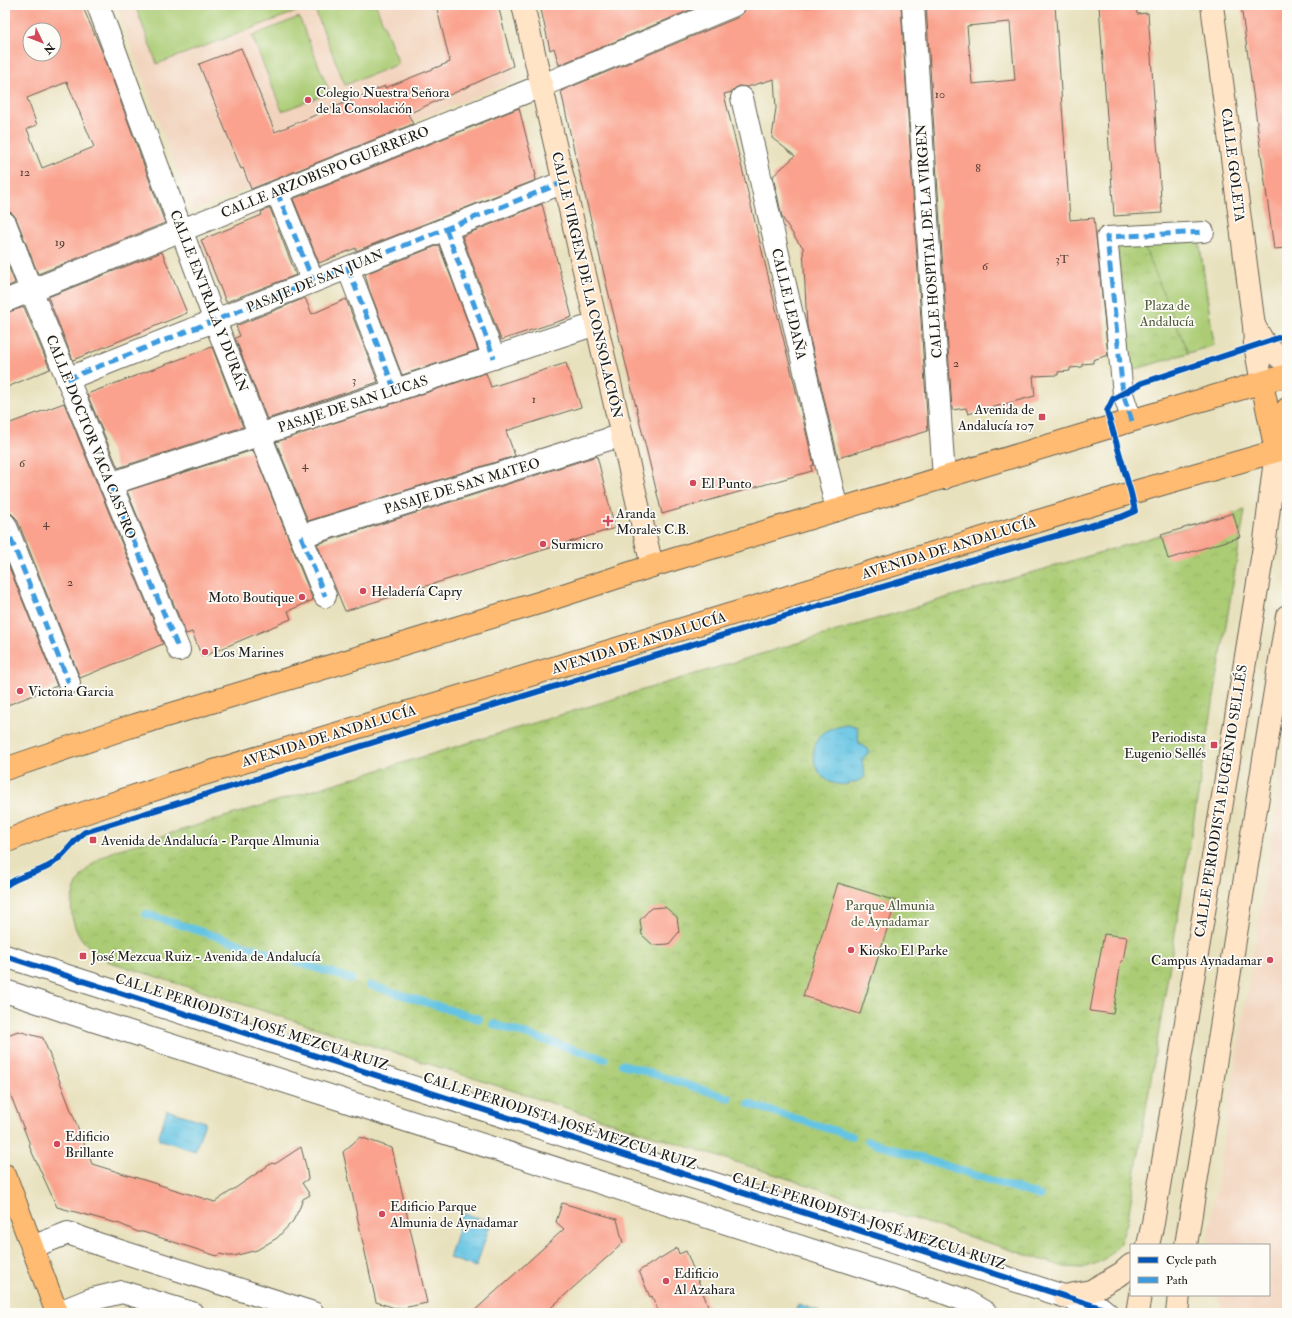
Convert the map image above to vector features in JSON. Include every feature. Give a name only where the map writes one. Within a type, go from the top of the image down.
[{"type":"main road","name":"CALLE VIRGEN DE LA CONSOLACIÓN","points":[[522,5],[652,566]]},
{"type":"main road","name":"CALLE GOLETA","points":[[1212,5],[1254,326],[1255,345],[1262,384]]},
{"type":"main road","name":"CALLE GOLETA","points":[[1254,326],[1263,342],[1269,349],[1287,362]]},
{"type":"main road","points":[[5,769],[129,727],[652,566],[1132,421],[1262,384],[1287,375]]},
{"type":"main road","points":[[1262,384],[1281,450]]},
{"type":"main road","points":[[1281,450],[1280,426],[1284,413],[1287,409]]},
{"type":"main road","name":"AVENIDA DE ANDALUCÍA","points":[[5,842],[30,831],[174,783],[1114,498],[1281,450]]},
{"type":"main road","name":"CALLE PERIODISTA EUGENIO SELLÉS","points":[[1148,1244],[1153,1223],[1281,450]]},
{"type":"main road","points":[[1186,1244],[1287,616]]},
{"type":"main road","points":[[5,1176],[57,1313]]},
{"type":"main road","points":[[1064,1296],[1091,1291],[1122,1273],[1130,1266]]},
{"type":"main road","points":[[1137,1313],[1140,1296]]},
{"type":"main road","points":[[1177,1313],[1179,1296]]},
{"type":"street","name":"CALLE ENTRALA Y DURÁN","points":[[98,5],[215,321],[325,596]]},
{"type":"street","name":"CALLE ARZOBISPO GUERRERO","points":[[5,300],[541,86],[734,5]]},
{"type":"street","name":"CALLE HOSPITAL DE LA VIRGEN","points":[[914,5],[944,478]]},
{"type":"street","name":"CALLE LEDAÑA","points":[[742,98],[837,510]]},
{"type":"street","name":"PASAJE DE SAN JUAN","points":[[67,379],[564,182]]},
{"type":"street","points":[[277,192],[313,281]]},
{"type":"street","name":"CALLE DOCTOR VACA CASTRO","points":[[5,223],[67,379],[179,650]]},
{"type":"street","points":[[446,229],[494,358]]},
{"type":"street","points":[[1132,421],[1123,394],[1107,237],[1204,232]]},
{"type":"street","points":[[348,268],[395,390]]},
{"type":"street","name":"PASAJE DE SAN LUCAS","points":[[110,484],[596,324]]},
{"type":"street","name":"PASAJE DE SAN MATEO","points":[[301,536],[622,435]]},
{"type":"street","points":[[5,524],[69,683]]},
{"type":"street","name":"CALLE PERIODISTA JOSÉ MEZCUA RUIZ","points":[[5,956],[1064,1296],[1101,1308],[1107,1313]]},
{"type":"street","points":[[5,992],[940,1291],[964,1300],[986,1313]]},
{"type":"street","points":[[32,1247],[68,1233],[313,1313]]},
{"type":"street","points":[[57,1313],[89,1300],[122,1292],[192,1313]]},
{"type":"shaded area","name":"Colegio Nuestra Señora de la Consolación","points":[[116,5],[498,5],[516,80],[192,211]]},
{"type":"shaded area","name":"Campus Aynadamar","points":[[1287,743],[1287,1313],[1222,1313],[1217,1296],[1270,1296],[1270,1244],[1207,1244]]},
{"type":"green space","points":[[135,5],[296,5],[298,11],[157,64]]},
{"type":"green space","points":[[313,5],[376,5],[399,64],[345,85]]},
{"type":"green space","points":[[299,17],[330,93],[282,111],[252,36]]},
{"type":"green space","name":"Plaza de Andalucía","points":[[1199,240],[1214,345],[1130,371],[1117,244]]},
{"type":"green space","points":[[1199,240],[1214,345],[1188,353],[1143,243]]},
{"type":"green space","name":"Parque Almunia de Aynadamar","points":[[1245,510],[1127,1224],[1119,1245],[1104,1260],[1083,1268],[1064,1267],[107,961],[85,943],[75,927],[71,908],[74,890],[78,881],[94,862],[116,850],[939,600]]},
{"type":"water","points":[[848,724],[857,727],[859,743],[870,751],[862,760],[865,777],[847,784],[833,783],[822,776],[815,764],[814,751],[818,739],[829,729]]},
{"type":"water","points":[[167,1110],[205,1122],[195,1151],[158,1139]]},
{"type":"water","points":[[463,1213],[491,1222],[476,1267],[449,1258]]},
{"type":"water","points":[[798,1304],[819,1311],[819,1313],[795,1313]]},
{"type":"building","points":[[13,5],[82,5],[104,56],[165,223],[38,274],[16,218],[12,213],[5,211],[5,8]],"holes":[[[67,82],[94,147],[42,168],[27,129],[37,125],[27,98]]]},
{"type":"building","points":[[436,5],[498,5],[513,66],[408,114],[413,124],[251,189],[243,168],[241,169],[199,64],[241,48],[275,132],[385,86],[385,88],[450,62]]},
{"type":"building","points":[[540,5],[702,5],[559,65],[554,48],[550,50]]},
{"type":"building","points":[[746,5],[797,5],[797,8],[832,5],[901,5],[928,431],[838,458],[807,326],[803,247],[798,242],[782,217],[773,176],[795,156],[772,138],[776,108],[774,79],[747,87],[739,86],[732,92],[724,94],[814,465],[811,466],[812,471],[662,514],[561,91],[739,17],[744,12]]},
{"type":"building","points":[[926,5],[1055,5],[1070,220],[1094,218],[1108,355],[1093,360],[1093,363],[1082,364],[1082,367],[1070,368],[1070,371],[1058,372],[1058,375],[1033,376],[1035,396],[968,414],[966,408],[952,410]],"holes":[[[1010,22],[1015,80],[972,84],[967,26]]]},
{"type":"building","points":[[1099,5],[1136,5],[1137,14],[1148,13],[1162,213],[1114,216]]},
{"type":"building","points":[[1241,5],[1287,5],[1287,248],[1274,249]]},
{"type":"building","points":[[519,108],[536,180],[356,251],[356,248],[319,263],[293,199]]},
{"type":"building","points":[[542,204],[572,317],[501,340],[462,236]]},
{"type":"building","points":[[270,208],[296,275],[226,302],[201,240],[262,215],[261,212]]},
{"type":"building","points":[[439,245],[478,350],[402,375],[369,289],[365,274]]},
{"type":"building","points":[[162,252],[187,313],[73,360],[48,297]]},
{"type":"building","points":[[5,258],[15,283],[5,288]]},
{"type":"building","points":[[305,298],[312,314],[346,299],[378,382],[267,419],[235,338],[240,336],[236,326]]},
{"type":"building","points":[[24,307],[50,369],[5,388],[5,313]]},
{"type":"building","points":[[212,347],[243,427],[118,468],[87,394]]},
{"type":"building","points":[[566,363],[581,407],[506,431],[515,456],[308,521],[276,442],[486,373],[491,387]]},
{"type":"building","points":[[64,403],[163,644],[80,678],[17,519],[12,514],[5,512],[5,425]]},
{"type":"building","points":[[253,450],[313,600],[288,611],[291,619],[202,657],[192,632],[186,634],[127,491]]},
{"type":"building","points":[[597,456],[615,528],[345,611],[317,544]]},
{"type":"building","points":[[1233,513],[1240,537],[1168,559],[1161,535]]},
{"type":"building","points":[[5,557],[57,686],[5,706]]},
{"type":"building","points":[[838,883],[896,901],[860,1014],[803,996]]},
{"type":"building","points":[[665,907],[677,917],[679,932],[669,944],[653,945],[642,935],[640,920],[651,908]]},
{"type":"building","points":[[1104,934],[1127,937],[1123,961],[1121,961],[1113,1014],[1090,1011]]},
{"type":"building","name":"Edificio Brillante","points":[[18,1031],[43,1038],[92,1164],[215,1202],[272,1163],[275,1164],[301,1147],[308,1179],[302,1183],[310,1195],[303,1199],[293,1221],[277,1238],[257,1250],[234,1256],[220,1254],[217,1256],[143,1232],[138,1232],[120,1224],[57,1207],[30,1148],[9,1091],[5,1085],[5,1036]]},
{"type":"building","name":"Edificio Parque Almunia de Aynadamar","points":[[360,1137],[392,1148],[427,1303],[398,1309],[376,1302],[343,1152]]},
{"type":"building","name":"Edificio Parque Almunia de Aynadamar","points":[[562,1203],[617,1219],[623,1243],[545,1313],[472,1313],[564,1229],[556,1222]]},
{"type":"building","name":"Edificio Al Azahara","points":[[677,1248],[679,1254],[686,1251],[711,1313],[659,1313],[652,1296],[650,1297],[639,1271]]},
{"type":"waterway","points":[[146,914],[351,979]]},
{"type":"waterway","points":[[370,985],[479,1019]]},
{"type":"waterway","points":[[493,1024],[605,1059]]},
{"type":"waterway","points":[[622,1064],[729,1098]]},
{"type":"waterway","points":[[749,1104],[852,1136]]},
{"type":"waterway","points":[[868,1141],[1040,1196]]},
{"type":"marked path","points":[[67,379],[564,182]]},
{"type":"marked path","points":[[277,192],[313,281]]},
{"type":"marked path","points":[[446,229],[494,358]]},
{"type":"marked path","points":[[1132,421],[1123,394],[1107,237],[1204,232]]},
{"type":"marked path","points":[[348,268],[395,391]]},
{"type":"marked path","points":[[110,484],[179,650]]},
{"type":"marked path","points":[[5,524],[69,683]]},
{"type":"marked path","points":[[301,536],[325,596]]},
{"type":"cycle path","points":[[5,886],[15,880],[53,864],[85,832],[602,672],[861,593],[1121,517],[1135,511],[1107,411],[1113,399],[1142,383],[1287,335]]},
{"type":"cycle path","points":[[5,956],[1101,1308],[1107,1313]]},
{"type":"place","name":"Colegio Nuestra Señora de la Consolación","points":[[308,100]]},
{"type":"place","name":"Avenida de Andalucía 107","points":[[1042,417]]},
{"type":"place","name":"El Punto","points":[[693,483]]},
{"type":"place","name":"Aranda Morales C.B.","points":[[608,521]]},
{"type":"place","name":"Surmicro","points":[[543,544]]},
{"type":"place","name":"Heladería Capry","points":[[363,591]]},
{"type":"place","name":"Moto Boutique","points":[[302,597]]},
{"type":"place","name":"Los Marines","points":[[205,652]]},
{"type":"place","name":"Victoria Garcia","points":[[20,691]]},
{"type":"place","name":"Periodista Eugenio Sellés","points":[[1214,745]]},
{"type":"place","name":"Avenida de Andalucía - Parque Almunia","points":[[93,840]]},
{"type":"place","name":"Kiosko El Parke","points":[[851,950]]},
{"type":"place","name":"José Mezcua Ruiz - Avenida de Andalucía","points":[[83,956]]},
{"type":"place","name":"Campus Aynadamar","points":[[1270,960]]},
{"type":"place","name":"Edificio Brillante","points":[[57,1144]]},
{"type":"place","name":"Edificio Parque Almunia de Aynadamar","points":[[382,1214]]},
{"type":"place","name":"Edificio Al Azahara","points":[[666,1281]]}]
